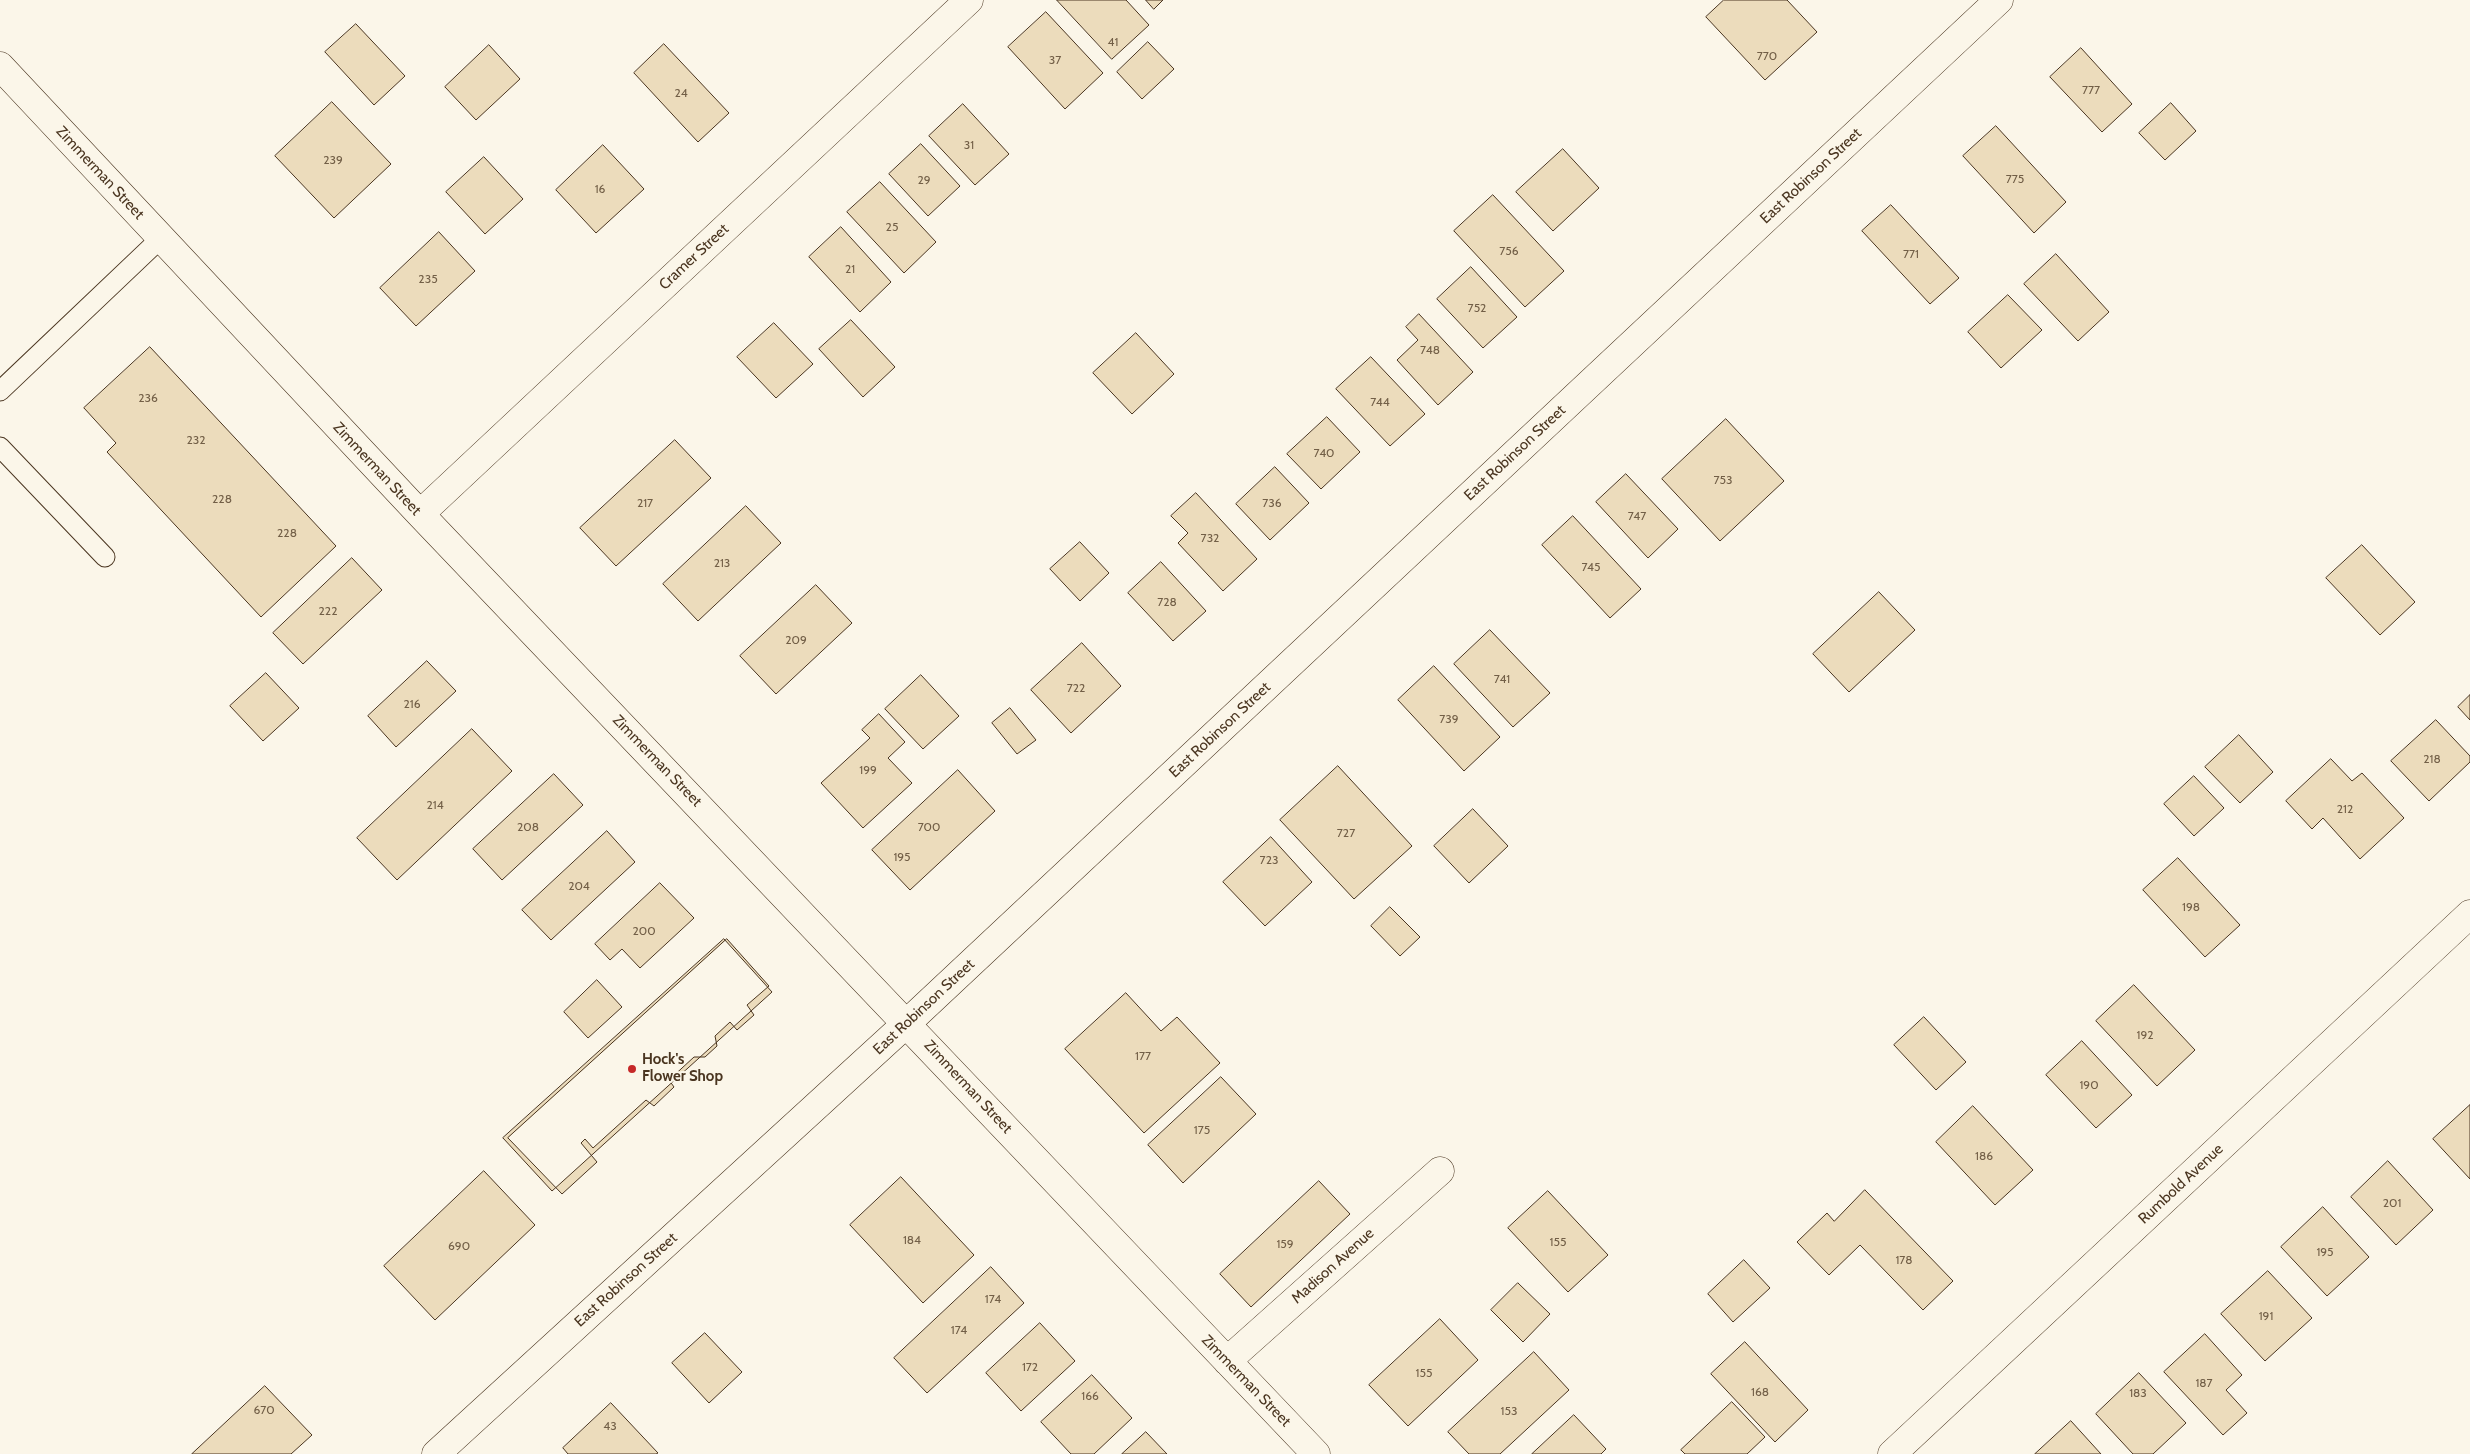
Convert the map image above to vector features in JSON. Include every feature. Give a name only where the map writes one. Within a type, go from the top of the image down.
[{"type":"street","name":"Cramer Street","points":[[420,514],[969,0]]},
{"type":"street","name":"East Robinson Street","points":[[445,1451],[907,1023],[1999,0]]},
{"type":"street","name":"Zimmerman Street","points":[[0,66],[420,514],[1316,1454]]},
{"type":"street","name":"Rumbold Avenue","points":[[1892,1454],[2470,914]]},
{"type":"street","name":"Madison Avenue","points":[[1227,1361],[1440,1171]]},
{"type":"lane","points":[[0,391],[161,238]]},
{"type":"lane","points":[[0,447],[105,557]]},
{"type":"building","points":[[1057,0],[1126,0],[1149,25],[1112,59]]},
{"type":"building","points":[[1146,0],[1163,0],[1154,9]]},
{"type":"building","points":[[1724,0],[1787,0],[1817,32],[1765,80],[1706,17]]},
{"type":"building","points":[[1046,12],[1103,73],[1065,109],[1008,47]]},
{"type":"building","points":[[356,24],[405,76],[374,105],[325,52]]},
{"type":"building","points":[[1148,42],[1174,69],[1142,99],[1117,72]]},
{"type":"building","points":[[664,44],[729,113],[698,142],[634,73]]},
{"type":"building","points":[[489,45],[520,79],[476,120],[445,87]]},
{"type":"building","points":[[2081,48],[2132,104],[2102,132],[2050,77]]},
{"type":"building","points":[[332,102],[391,164],[334,218],[275,156]]},
{"type":"building","points":[[2171,103],[2196,131],[2165,160],[2139,133]]},
{"type":"building","points":[[963,104],[1009,154],[975,185],[929,136]]},
{"type":"building","points":[[1996,126],[2066,202],[2034,233],[1963,156]]},
{"type":"building","points":[[921,144],[960,186],[928,216],[889,174]]},
{"type":"building","points":[[603,145],[644,189],[596,233],[556,190]]},
{"type":"building","points":[[1563,149],[1599,188],[1553,231],[1516,192]]},
{"type":"building","points":[[484,157],[523,199],[485,234],[446,192]]},
{"type":"building","points":[[880,182],[936,242],[904,273],[847,212]]},
{"type":"building","points":[[1493,195],[1564,271],[1525,307],[1454,231]]},
{"type":"building","points":[[1891,205],[1959,278],[1930,304],[1862,231]]},
{"type":"building","points":[[841,227],[891,282],[860,312],[809,257]]},
{"type":"building","points":[[439,232],[475,271],[416,326],[380,288]]},
{"type":"building","points":[[2056,254],[2109,312],[2078,341],[2024,284]]},
{"type":"building","points":[[1471,267],[1517,317],[1483,348],[1437,299]]},
{"type":"building","points":[[2008,295],[2042,330],[2001,368],[1968,332]]},
{"type":"building","points":[[1419,314],[1473,372],[1438,405],[1397,360],[1418,340],[1406,327]]},
{"type":"building","points":[[851,320],[895,367],[863,397],[819,349]]},
{"type":"building","points":[[774,323],[813,364],[776,398],[737,357]]},
{"type":"building","points":[[1136,333],[1174,374],[1132,414],[1093,373]]},
{"type":"building","points":[[150,347],[336,546],[261,617],[107,452],[116,443],[84,408]]},
{"type":"building","points":[[1371,357],[1425,414],[1390,446],[1336,389]]},
{"type":"building","points":[[1327,417],[1360,452],[1321,489],[1287,454]]},
{"type":"building","points":[[1726,419],[1784,481],[1720,541],[1662,479]]},
{"type":"building","points":[[675,440],[711,478],[616,566],[580,528]]},
{"type":"building","points":[[1275,467],[1309,503],[1270,540],[1236,504]]},
{"type":"building","points":[[1626,474],[1678,529],[1648,558],[1596,502]]},
{"type":"building","points":[[1196,493],[1257,559],[1223,591],[1178,543],[1188,533],[1171,516]]},
{"type":"building","points":[[746,506],[781,543],[698,621],[663,584]]},
{"type":"building","points":[[1573,516],[1641,589],[1610,618],[1542,545]]},
{"type":"building","points":[[1080,542],[1109,573],[1080,601],[1050,569]]},
{"type":"building","points":[[2362,545],[2415,602],[2380,635],[2326,578]]},
{"type":"building","points":[[352,558],[382,590],[303,664],[273,633]]},
{"type":"building","points":[[1161,562],[1206,611],[1173,641],[1128,593]]},
{"type":"building","points":[[816,585],[852,623],[776,694],[740,656]]},
{"type":"building","points":[[1879,592],[1915,630],[1849,692],[1813,654]]},
{"type":"building","points":[[1490,630],[1550,693],[1513,727],[1454,664]]},
{"type":"building","points":[[1082,643],[1121,686],[1071,733],[1031,690]]},
{"type":"building","points":[[427,661],[456,691],[396,747],[368,716]]},
{"type":"building","points":[[1434,666],[1500,737],[1464,771],[1398,700]]},
{"type":"building","points":[[266,673],[299,708],[263,741],[230,706]]},
{"type":"building","points":[[921,675],[959,716],[923,749],[885,709]]},
{"type":"building","points":[[2470,695],[2470,720],[2458,707]]},
{"type":"building","points":[[1010,708],[1036,740],[1017,754],[992,723]]},
{"type":"building","points":[[879,714],[905,742],[888,758],[912,783],[863,828],[821,783],[870,738],[862,730]]},
{"type":"building","points":[[2436,720],[2470,756],[2470,762],[2429,801],[2391,761]]},
{"type":"building","points":[[472,729],[512,771],[397,880],[357,838]]},
{"type":"building","points":[[2239,735],[2273,772],[2240,803],[2205,767]]},
{"type":"building","points":[[2331,759],[2352,781],[2362,773],[2404,818],[2360,859],[2323,818],[2312,829],[2286,801]]},
{"type":"building","points":[[1338,766],[1412,846],[1354,899],[1280,820]]},
{"type":"building","points":[[958,770],[995,811],[910,890],[872,850]]},
{"type":"building","points":[[554,774],[583,805],[502,880],[473,849]]},
{"type":"building","points":[[2194,776],[2224,808],[2194,836],[2164,804]]},
{"type":"building","points":[[1473,809],[1508,846],[1469,883],[1434,846]]},
{"type":"building","points":[[607,831],[635,862],[551,940],[522,910]]},
{"type":"building","points":[[1271,837],[1312,882],[1265,926],[1223,882]]},
{"type":"building","points":[[2178,858],[2240,925],[2205,957],[2143,890]]},
{"type":"building","points":[[660,883],[694,918],[640,968],[622,949],[610,960],[595,944]]},
{"type":"building","points":[[1390,907],[1420,937],[1400,956],[1371,926]]},
{"type":"building","name":"Hock's Flower Shop","points":[[724,939],[772,992],[552,1191],[503,1138]]},
{"type":"building","name":"Hock's Flower Shop","points":[[727,939],[769,986],[747,1005],[754,1015],[737,1030],[730,1022],[715,1036],[717,1046],[705,1057],[694,1057],[669,1080],[674,1087],[654,1106],[646,1100],[593,1148],[585,1139],[581,1143],[597,1162],[562,1194],[508,1138]]},
{"type":"building","points":[[597,980],[622,1007],[588,1038],[564,1012]]},
{"type":"building","points":[[2134,985],[2195,1050],[2157,1086],[2096,1021]]},
{"type":"building","points":[[1126,993],[1161,1031],[1177,1017],[1220,1063],[1144,1133],[1065,1049]]},
{"type":"building","points":[[1924,1017],[1966,1062],[1936,1090],[1894,1045]]},
{"type":"building","points":[[2082,1041],[2132,1095],[2096,1128],[2046,1075]]},
{"type":"building","points":[[1221,1077],[1256,1114],[1183,1183],[1148,1145]]},
{"type":"building","points":[[2470,1105],[2470,1179],[2433,1139]]},
{"type":"building","points":[[1973,1106],[2033,1170],[1995,1205],[1936,1142]]},
{"type":"building","points":[[2388,1161],[2433,1210],[2396,1245],[2351,1197]]},
{"type":"building","points":[[484,1171],[535,1225],[435,1320],[384,1266]]},
{"type":"building","points":[[901,1177],[974,1255],[923,1303],[850,1225]]},
{"type":"building","points":[[1319,1181],[1350,1214],[1251,1307],[1220,1274]]},
{"type":"building","points":[[1865,1190],[1953,1281],[1923,1310],[1860,1245],[1829,1275],[1797,1242],[1827,1213],[1834,1221]]},
{"type":"building","points":[[1548,1191],[1608,1255],[1568,1292],[1508,1228]]},
{"type":"building","points":[[2323,1207],[2369,1257],[2327,1296],[2281,1247]]},
{"type":"building","points":[[1744,1260],[1770,1288],[1733,1322],[1708,1294]]},
{"type":"building","points":[[991,1267],[1024,1303],[927,1393],[894,1358]]},
{"type":"building","points":[[2268,1271],[2312,1318],[2265,1361],[2221,1314]]},
{"type":"building","points":[[1518,1283],[1550,1314],[1523,1342],[1491,1310]]},
{"type":"building","points":[[1440,1319],[1478,1360],[1408,1426],[1369,1385]]},
{"type":"building","points":[[1040,1323],[1075,1361],[1021,1411],[986,1373]]},
{"type":"building","points":[[705,1333],[742,1372],[709,1403],[672,1363]]},
{"type":"building","points":[[2205,1334],[2242,1375],[2226,1390],[2247,1413],[2223,1435],[2164,1372]]},
{"type":"building","points":[[1745,1342],[1808,1410],[1775,1442],[1711,1374]]},
{"type":"building","points":[[1534,1352],[1569,1390],[1500,1454],[1469,1454],[1448,1432]]},
{"type":"building","points":[[2139,1373],[2186,1423],[2153,1454],[2133,1454],[2096,1414]]},
{"type":"building","points":[[1092,1375],[1132,1418],[1094,1454],[1071,1454],[1041,1422]]},
{"type":"building","points":[[265,1386],[312,1435],[291,1454],[192,1454]]},
{"type":"building","points":[[1732,1402],[1765,1437],[1747,1454],[1685,1454],[1681,1450]]},
{"type":"building","points":[[611,1403],[658,1453],[568,1454],[563,1448]]},
{"type":"building","points":[[1574,1415],[1606,1449],[1601,1454],[1532,1454]]},
{"type":"building","points":[[2071,1421],[2101,1454],[2035,1454]]},
{"type":"building","points":[[1146,1432],[1167,1454],[1122,1454]]},
{"type":"place","name":"Hock's Flower Shop","points":[[632,1069]]}]
